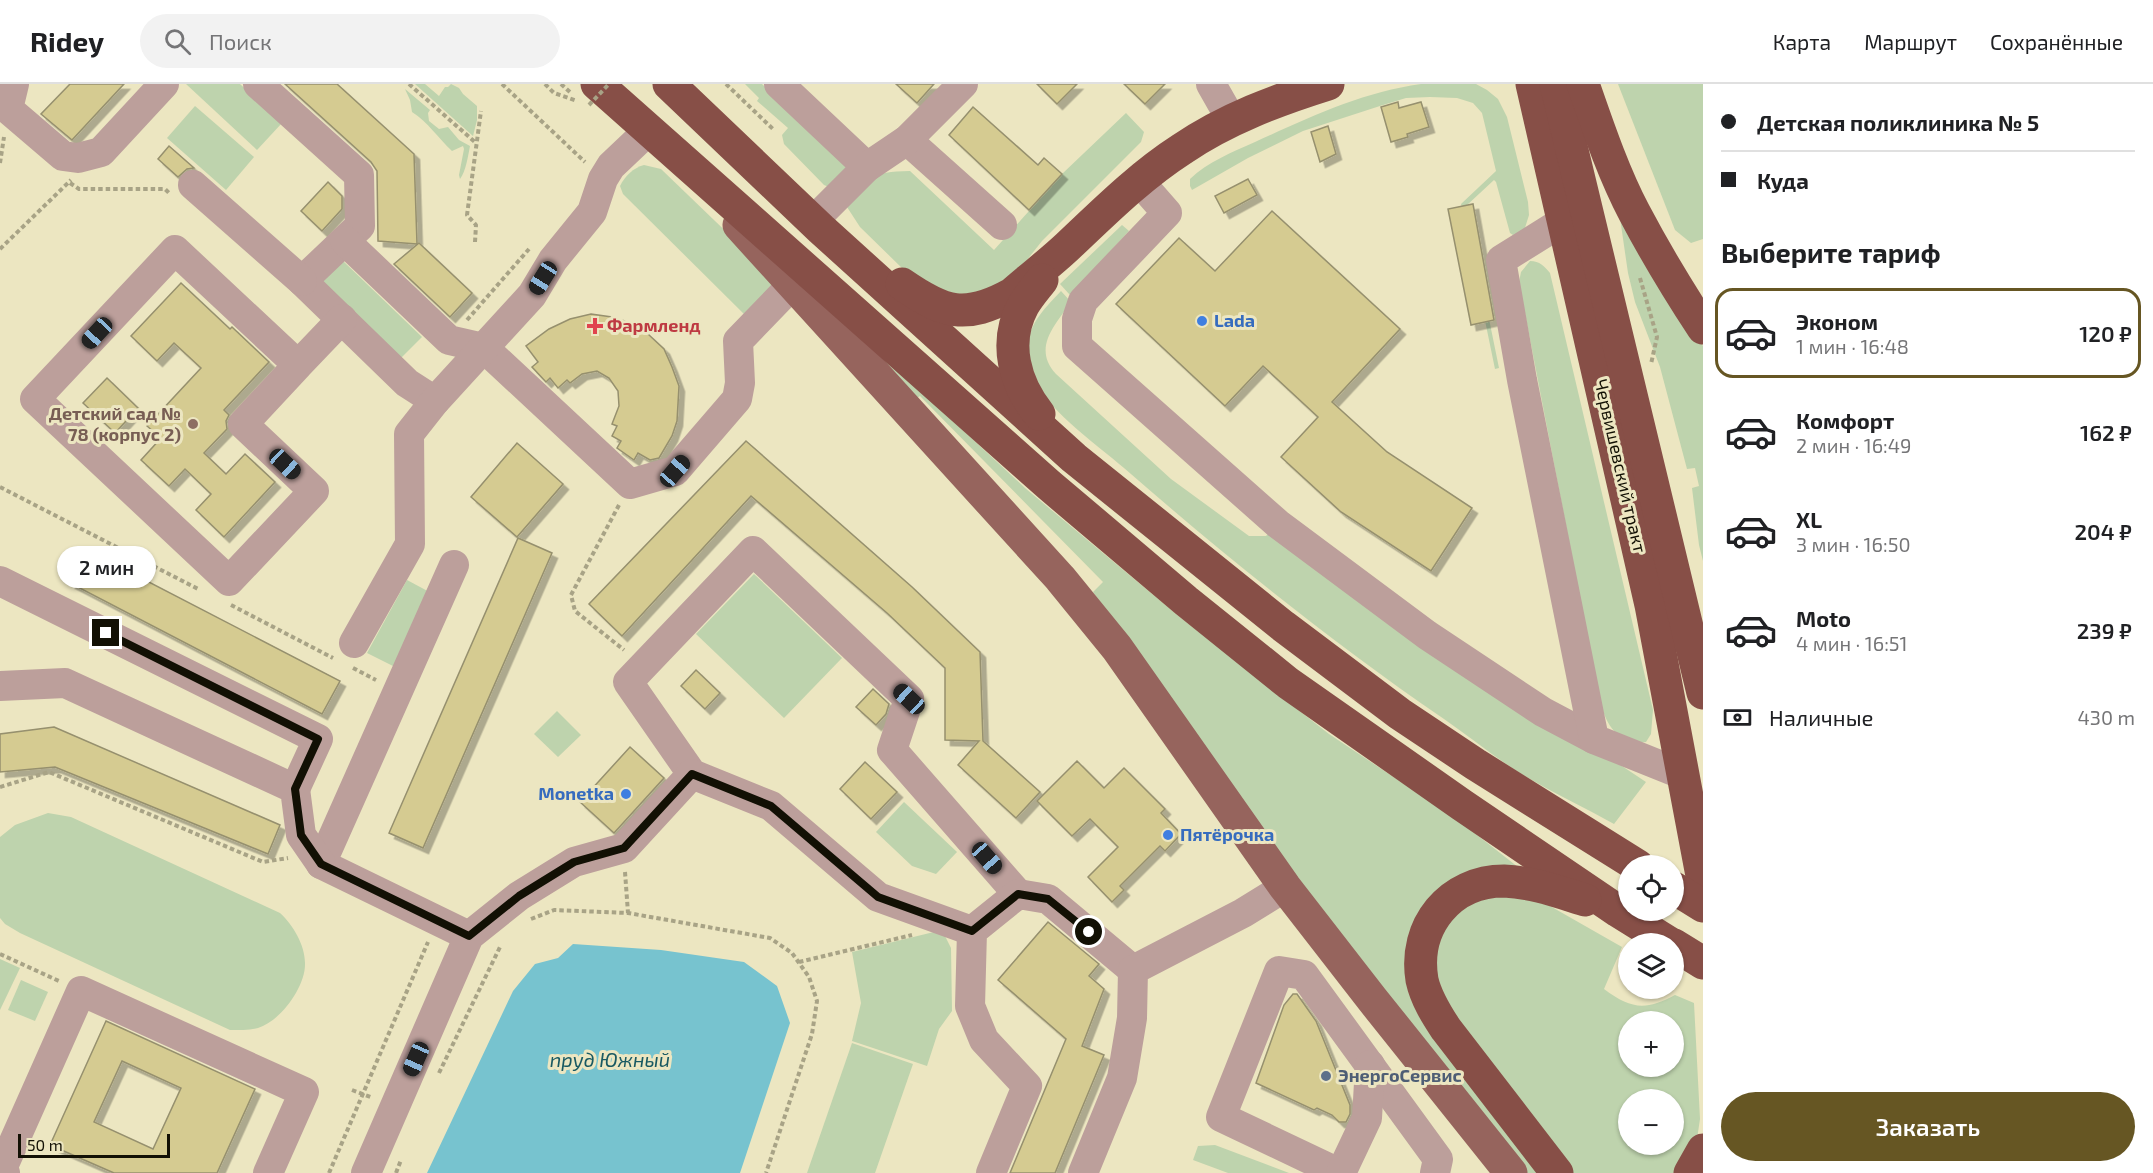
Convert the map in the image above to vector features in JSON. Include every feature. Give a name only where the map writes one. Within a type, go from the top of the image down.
[{"type":"highway","points":[[669,84],[817,225],[1074,458],[1283,626],[1400,714],[1620,855]]},
{"type":"highway","points":[[817,225],[930,302],[946,309],[960,311],[992,305],[1012,294],[1139,181],[1183,148],[1232,121],[1292,95],[1328,84]]},
{"type":"highway","points":[[1507,84],[1528,114],[1557,187]]},
{"type":"highway","name":"Червишевский тракт","points":[[1532,84],[1565,220],[1651,605],[1700,866]]},
{"type":"highway","name":"Червишевский тракт","points":[[1556,84],[1703,693]]},
{"type":"highway","points":[[1583,84],[1614,169],[1634,211],[1703,328]]},
{"type":"highway","points":[[593,95],[649,130],[1049,485],[1186,601],[1288,683],[1373,745],[1618,910]]},
{"type":"highway","points":[[1067,247],[1023,306],[1012,339],[1017,373],[1030,403],[1074,458]]},
{"type":"highway","points":[[1557,1173],[1446,1029],[1434,1009],[1423,981],[1422,947],[1436,915],[1448,900],[1463,890],[1482,884],[1503,881],[1522,883],[1618,910]]},
{"type":"highway","points":[[1684,894],[1703,906]]},
{"type":"highway","points":[[1636,921],[1655,933]]},
{"type":"highway","points":[[1684,951],[1703,963]]},
{"type":"highway","points":[[1690,1173],[1703,1150]]},
{"type":"main road","points":[[674,152],[792,285],[1060,578],[1117,648],[1285,887],[1511,1173]]},
{"type":"lane","points":[[14,84],[8,109],[63,156],[78,158],[101,152],[164,84]]},
{"type":"lane","points":[[258,84],[359,175],[360,226],[302,281]]},
{"type":"lane","points":[[779,84],[867,167]]},
{"type":"lane","points":[[817,225],[867,167],[907,140],[963,84]]},
{"type":"lane","points":[[1211,84],[1232,121]]},
{"type":"lane","points":[[354,643],[410,544],[409,434],[435,401],[532,295],[553,260],[592,212],[603,179],[611,166],[649,130]]},
{"type":"lane","points":[[907,140],[1002,225]]},
{"type":"lane","points":[[1139,181],[1167,213],[1083,301],[1077,319],[1077,346],[1278,524],[1427,635],[1543,712],[1594,739],[1684,775]]},
{"type":"lane","points":[[193,185],[302,281],[407,383],[435,401]]},
{"type":"lane","points":[[1565,220],[1501,261],[1524,392],[1594,739]]},
{"type":"lane","points":[[345,241],[448,340],[484,348],[630,484],[675,471],[737,399],[740,382],[738,341],[792,285]]},
{"type":"lane","points":[[298,365],[175,250],[35,399],[229,581],[314,491],[243,424],[342,319]]},
{"type":"lane","points":[[962,928],[878,897],[771,806],[692,774],[628,682],[753,551],[909,699],[892,750],[1018,894],[1048,899],[1133,970]]},
{"type":"lane","points":[[321,864],[454,565]]},
{"type":"lane","points":[[0,581],[318,739],[295,789],[301,835],[321,864],[469,936]]},
{"type":"lane","points":[[0,686],[65,683],[295,789]]},
{"type":"lane","points":[[366,1173],[469,936],[519,896],[574,862],[624,848],[692,774]]},
{"type":"lane","points":[[1133,970],[1243,913],[1285,887]]},
{"type":"lane","points":[[962,928],[1018,894]]},
{"type":"lane","points":[[962,928],[970,1006],[984,1040],[1027,1086],[991,1173]]},
{"type":"lane","points":[[1083,1173],[1122,1078],[1132,1018],[1133,970]]},
{"type":"lane","points":[[1370,1065],[1367,1118],[1340,1173],[1221,1117],[1279,971],[1304,975],[1370,1065],[1438,1159],[1435,1173]]},
{"type":"lane","points":[[5,1173],[1,1171],[81,991],[304,1092],[268,1173]]},
{"type":"path","points":[[410,84],[476,143]]},
{"type":"path","points":[[502,84],[603,179]]},
{"type":"path","points":[[545,84],[554,93],[593,95],[609,84]]},
{"type":"path","points":[[726,84],[774,130]]},
{"type":"path","points":[[475,242],[476,225],[467,215],[481,111]]},
{"type":"path","points":[[0,249],[101,152]]},
{"type":"path","points":[[1638,272],[1657,338],[1651,365]]},
{"type":"path","points":[[630,484],[571,596],[575,611],[644,666]]},
{"type":"path","points":[[0,787],[49,772],[263,862],[292,857]]},
{"type":"path","points":[[624,848],[628,913]]},
{"type":"path","points":[[529,920],[554,910],[628,913],[770,938],[792,953],[809,977],[817,1001],[812,1035],[767,1171],[771,1173]]},
{"type":"path","points":[[799,962],[962,928]]},
{"type":"path","points":[[329,1173],[429,939]]},
{"type":"path","points":[[437,1076],[499,946],[506,939]]},
{"type":"path","points":[[0,954],[81,991]]},
{"type":"green space","points":[[186,84],[240,84],[282,123],[257,150]]},
{"type":"green space","points":[[415,84],[425,84],[439,96],[445,87],[451,84],[459,88],[477,106],[477,120],[473,136]]},
{"type":"green space","points":[[745,84],[762,84],[847,164],[847,171],[829,187],[824,185],[784,144],[782,135],[788,128],[757,101],[759,98]]},
{"type":"green space","points":[[1421,84],[1476,84],[1498,99],[1507,117],[1528,202],[1529,215],[1524,231],[1513,235],[1510,233],[1494,180],[1466,206],[1499,368],[1495,369],[1461,204],[1496,171],[1482,113],[1473,103],[1457,98],[1406,98],[1303,131],[1248,158],[1192,190],[1190,186],[1190,179],[1212,162],[1295,124],[1378,93]]},
{"type":"green space","points":[[1618,84],[1703,84],[1703,239],[1691,243],[1675,230]]},
{"type":"green space","points":[[405,89],[430,110],[429,121],[439,129],[448,127],[459,140],[470,146],[460,179],[463,146],[452,151],[428,125],[412,112]]},
{"type":"green space","points":[[195,106],[254,157],[226,190],[167,138]]},
{"type":"green space","points":[[1126,113],[1144,132],[1141,142],[1042,241],[1007,285],[960,300],[905,271],[860,227],[847,207],[872,178],[886,173],[910,171],[994,250],[1062,174]]},
{"type":"green space","points":[[644,165],[661,169],[768,272],[774,287],[746,316],[623,194],[620,186],[624,179],[633,170]]},
{"type":"green space","points":[[1620,218],[1703,346],[1703,561],[1692,488],[1699,486],[1695,468],[1687,469],[1660,367],[1635,302]]},
{"type":"green space","points":[[1122,225],[1129,231],[1070,295],[1060,284]]},
{"type":"green space","points":[[342,260],[422,337],[400,359],[321,282]]},
{"type":"green space","points":[[1530,261],[1544,266],[1550,273],[1653,710],[1651,734],[1646,742],[1627,740],[1613,730],[1599,697],[1519,282],[1521,272]]},
{"type":"green space","points":[[1061,291],[1071,302],[1053,328],[1046,346],[1049,364],[1056,374],[1171,479],[1249,536],[1266,536],[1270,532],[1646,782],[1614,824],[1551,791],[1497,758],[1321,630],[1201,534],[1070,423],[1037,384],[1028,358],[1029,336],[1033,327]]},
{"type":"green space","points":[[834,310],[1025,488],[1181,618],[1329,734],[1458,820],[1523,871],[1412,939],[1540,1173],[1526,1173],[1269,844],[1093,592],[1103,582],[920,396],[917,398]]},
{"type":"green space","points":[[754,574],[842,658],[784,718],[696,634]]},
{"type":"green space","points":[[407,580],[435,595],[401,670],[367,653]]},
{"type":"green space","points":[[557,711],[581,735],[558,757],[534,734]]},
{"type":"green space","points":[[904,802],[957,852],[936,874],[912,866],[876,832]]},
{"type":"green space","points":[[48,813],[71,817],[280,913],[297,936],[303,949],[305,963],[301,982],[290,1002],[267,1024],[255,1029],[230,1030],[5,924],[0,918],[0,837],[15,825]]},
{"type":"green space","points":[[1504,893],[1543,902],[1618,945],[1618,956],[1604,989],[1618,999],[1638,1006],[1655,1004],[1666,999],[1684,999],[1694,1003],[1700,1119],[1697,1139],[1678,1173],[1570,1173],[1443,1006],[1432,959],[1449,918],[1481,898]]},
{"type":"green space","points":[[942,930],[951,948],[952,1011],[939,1029],[927,1066],[852,1041],[861,1003],[852,952]]},
{"type":"green space","points":[[0,959],[20,968],[0,1010]]},
{"type":"green space","points":[[21,980],[48,992],[35,1021],[8,1010]]},
{"type":"green space","points":[[852,1043],[913,1064],[875,1173],[807,1173]]},
{"type":"green space","points":[[1215,1145],[1289,1173],[1228,1173],[1193,1160],[1198,1146]]},
{"type":"water","name":"пруд Южный","points":[[573,944],[661,950],[744,962],[777,986],[790,1023],[740,1173],[427,1173],[513,991],[535,964],[558,958]]},
{"type":"building","points":[[70,84],[124,84],[72,140],[41,114]]},
{"type":"building","points":[[285,84],[337,84],[414,154],[417,244],[378,241],[377,171],[371,162]]},
{"type":"building","points":[[896,84],[934,84],[917,103]]},
{"type":"building","points":[[1037,84],[1077,84],[1057,104]]},
{"type":"building","points":[[1124,84],[1165,84],[1145,104]]},
{"type":"building","points":[[1398,102],[1399,108],[1421,102],[1429,127],[1391,142],[1381,107]]},
{"type":"building","points":[[973,107],[1038,165],[1044,158],[1062,174],[1029,210],[949,135]]},
{"type":"building","points":[[1328,126],[1336,154],[1320,162],[1311,132]]},
{"type":"building","points":[[169,146],[194,168],[187,169],[178,177],[158,159]]},
{"type":"building","points":[[1248,179],[1257,195],[1224,213],[1215,196]]},
{"type":"building","points":[[328,182],[342,196],[342,209],[322,231],[301,211]]},
{"type":"building","points":[[1473,204],[1494,320],[1471,325],[1448,209]]},
{"type":"building","points":[[1272,211],[1400,329],[1332,402],[1387,452],[1472,508],[1431,571],[1341,512],[1281,457],[1318,417],[1263,366],[1225,406],[1116,304],[1179,238],[1215,271]]},
{"type":"building","points":[[419,243],[472,293],[450,317],[394,264]]},
{"type":"building","points":[[181,283],[269,362],[224,410],[229,415],[226,421],[227,429],[204,453],[226,474],[245,454],[275,482],[224,537],[196,510],[211,494],[185,469],[169,486],[141,460],[161,438],[147,426],[201,368],[174,343],[157,361],[131,336]]},
{"type":"building","points":[[591,314],[631,323],[648,334],[664,349],[679,386],[677,421],[672,436],[659,458],[650,460],[638,453],[634,460],[617,448],[621,441],[612,436],[617,426],[612,424],[619,406],[618,391],[609,378],[597,371],[582,374],[570,383],[567,380],[558,388],[550,378],[546,382],[532,367],[538,362],[526,346],[549,329],[570,319]]},
{"type":"building","points":[[107,378],[138,408],[115,433],[83,403]]},
{"type":"building","points":[[746,441],[912,587],[980,652],[983,741],[1040,792],[1016,818],[958,765],[979,741],[945,740],[945,668],[887,613],[751,496],[622,636],[589,604]]},
{"type":"building","points":[[517,443],[563,484],[517,537],[471,497]]},
{"type":"building","points":[[518,538],[552,553],[423,848],[389,833]]},
{"type":"building","points":[[87,550],[340,681],[322,714],[70,583]]},
{"type":"building","points":[[696,670],[720,693],[705,709],[681,686]]},
{"type":"building","points":[[873,689],[889,704],[886,714],[876,725],[856,707]]},
{"type":"building","points":[[54,727],[280,825],[268,854],[55,767],[0,772],[0,734]]},
{"type":"building","name":"Monetka","points":[[630,747],[664,778],[614,833],[580,802]]},
{"type":"building","points":[[1077,761],[1104,788],[1124,768],[1165,809],[1161,813],[1181,834],[1165,851],[1160,846],[1120,886],[1124,890],[1112,902],[1088,877],[1118,847],[1090,819],[1072,836],[1037,801]]},
{"type":"building","points":[[865,762],[897,792],[871,819],[840,789]]},
{"type":"building","points":[[1048,922],[1099,964],[1089,976],[1104,989],[1082,1046],[1104,1055],[1055,1173],[1010,1173],[1066,1039],[998,980]]},
{"type":"building","points":[[1293,994],[1297,994],[1316,1021],[1350,1105],[1350,1114],[1346,1122],[1339,1122],[1332,1115],[1317,1108],[1314,1110],[1256,1083],[1284,1005]]},
{"type":"building","points":[[106,1021],[255,1089],[217,1173],[114,1173],[50,1145]],"holes":[[[122,1061],[181,1088],[153,1149],[94,1122]]]},
{"type":"place","name":"Lada","points":[[1202,321]]},
{"type":"place","name":"Фармленд","points":[[595,326]]},
{"type":"place","name":"Детский сад № 78 (корпус 2)","points":[[193,424]]},
{"type":"place","name":"Monetka","points":[[626,794]]},
{"type":"place","name":"Пятёрочка","points":[[1168,835]]},
{"type":"place","name":"ЭнергоСервис","points":[[1326,1076]]},
{"type":"route","points":[[106,633],[318,739],[295,789],[301,835],[321,864],[469,936],[519,896],[574,862],[624,848],[692,774],[771,806],[878,897],[972,931],[1018,894],[1048,899],[1089,932]]}]
